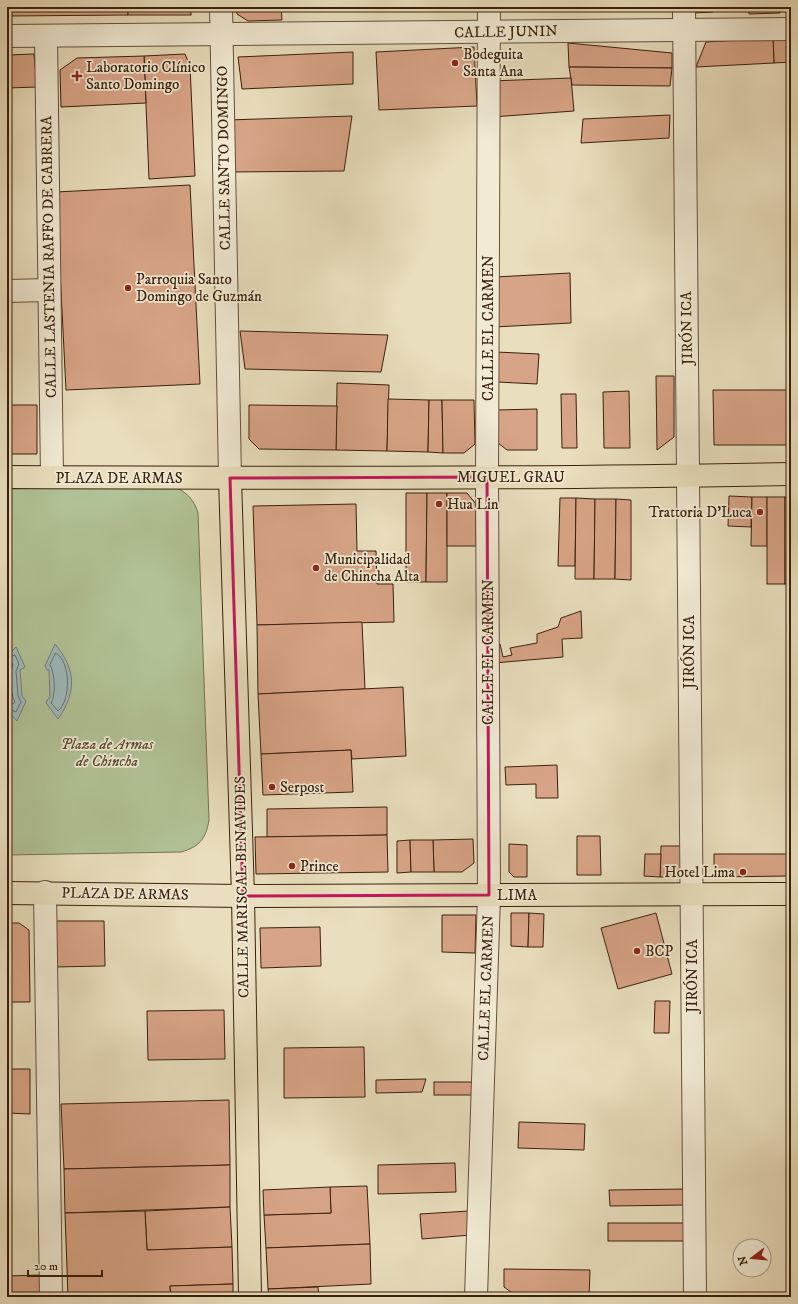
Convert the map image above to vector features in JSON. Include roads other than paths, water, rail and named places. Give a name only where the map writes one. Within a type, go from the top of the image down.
[{"type":"main road","name":"MIGUEL GRAU","points":[[230,478],[688,476],[791,474]]},
{"type":"main road","name":"PLAZA DE ARMAS","points":[[7,477],[230,478]]},
{"type":"main road","name":"CALLE MARISCAL BENAVIDES","points":[[230,478],[243,896],[250,1297]]},
{"type":"main road","name":"PLAZA DE ARMAS","points":[[7,893],[44,892],[243,896]]},
{"type":"main road","name":"LIMA","points":[[243,896],[791,894]]},
{"type":"street","name":"CALLE SANTO DOMINGO","points":[[221,7],[230,478]]},
{"type":"street","name":"CALLE EL CARMEN","points":[[476,1297],[489,895],[487,477],[488,7]]},
{"type":"street","name":"JIRÓN ICA","points":[[684,7],[694,1297]]},
{"type":"street","name":"CALLE JUNIN","points":[[7,36],[791,29]]},
{"type":"street","name":"CALLE LASTENIA RAFFO DE CABRERA","points":[[46,36],[52,478]]},
{"type":"street","points":[[7,291],[49,290]]},
{"type":"street","points":[[44,892],[51,1297]]},
{"type":"water","points":[[55,644],[67,662],[72,681],[68,699],[58,719],[46,703],[50,698],[49,670],[47,670],[45,666]]},
{"type":"water","points":[[16,647],[25,667],[20,670],[22,696],[26,701],[17,721],[7,710],[7,656]]},
{"type":"place","name":"Bodeguita Santa Ana","points":[[455,63]]},
{"type":"place","name":"Laboratorio Clínico Santo Domingo","points":[[77,76]]},
{"type":"place","name":"Parroquia Santo Domingo de Guzmán","points":[[128,288]]},
{"type":"place","name":"Hua Lin","points":[[439,504]]},
{"type":"place","name":"Trattoria D'Luca","points":[[760,512]]},
{"type":"place","name":"Municipalidad de Chincha Alta","points":[[316,568]]},
{"type":"place","name":"Serpost","points":[[272,787]]},
{"type":"place","name":"Prince","points":[[292,866]]},
{"type":"place","name":"Hotel Lima","points":[[743,872]]},
{"type":"place","name":"BCP","points":[[637,951]]},
{"type":"park label","name":"Plaza de Armas de Chincha","points":[[107,752]]}]
